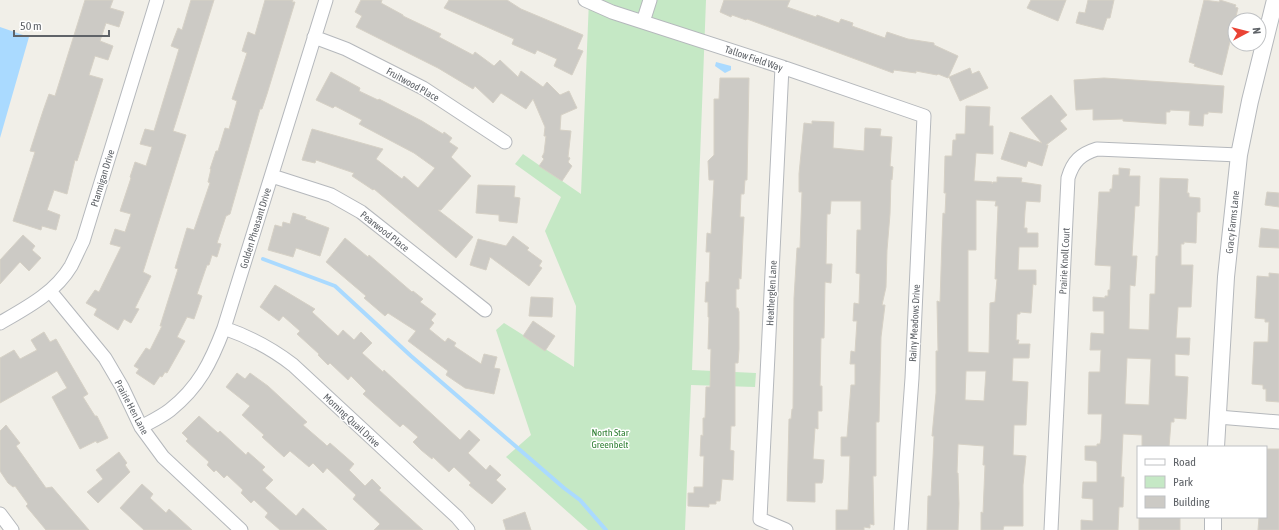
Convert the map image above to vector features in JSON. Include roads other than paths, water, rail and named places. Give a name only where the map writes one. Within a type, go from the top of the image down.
[{"type":"street","name":"Ptarmigan Drive","points":[[0,323],[38,301],[50,291],[70,267],[83,241],[157,0]]},
{"type":"street","name":"Golden Pheasant Drive","points":[[141,427],[169,410],[193,388],[212,360],[224,328],[326,0]]},
{"type":"street","name":"Tallow Field Way","points":[[585,0],[612,12],[782,67],[924,116]]},
{"type":"street","points":[[643,22],[650,0]]},
{"type":"street","name":"Gracy Farms Lane","points":[[1216,446],[1226,277],[1239,155],[1250,101],[1275,0]]},
{"type":"street","name":"Fruitwood Place","points":[[314,37],[346,49],[424,88],[505,142]]},
{"type":"street","name":"Heatherglen Lane","points":[[782,67],[760,519],[786,530]]},
{"type":"street","name":"Rainy Meadows Drive","points":[[901,530],[912,378],[924,116]]},
{"type":"street","name":"Prairie Knoll Court","points":[[1051,530],[1068,178],[1072,167],[1078,158],[1097,149],[1239,155]]},
{"type":"street","name":"Pearwood Place","points":[[272,176],[331,195],[361,212],[485,310]]},
{"type":"street","name":"Prairie Hen Lane","points":[[50,291],[105,358],[122,387],[141,427],[163,458],[241,530]]},
{"type":"street","name":"Morning Quail Drive","points":[[224,328],[251,338],[274,351],[293,365],[457,517],[468,530]]},
{"type":"street","points":[[1218,417],[1279,422]]},
{"type":"street","points":[[0,514],[12,530]]},
{"type":"street","points":[[1212,530],[1213,518]]},
{"type":"water","points":[[0,27],[29,37],[0,138]]},
{"type":"water","points":[[716,62],[731,66],[731,70],[725,73],[715,66]]},
{"type":"waterway","points":[[263,259],[335,286],[411,356],[564,488],[580,500],[606,530]]},
{"type":"park label","name":"North Star Greenbelt","points":[[610,438]]}]
